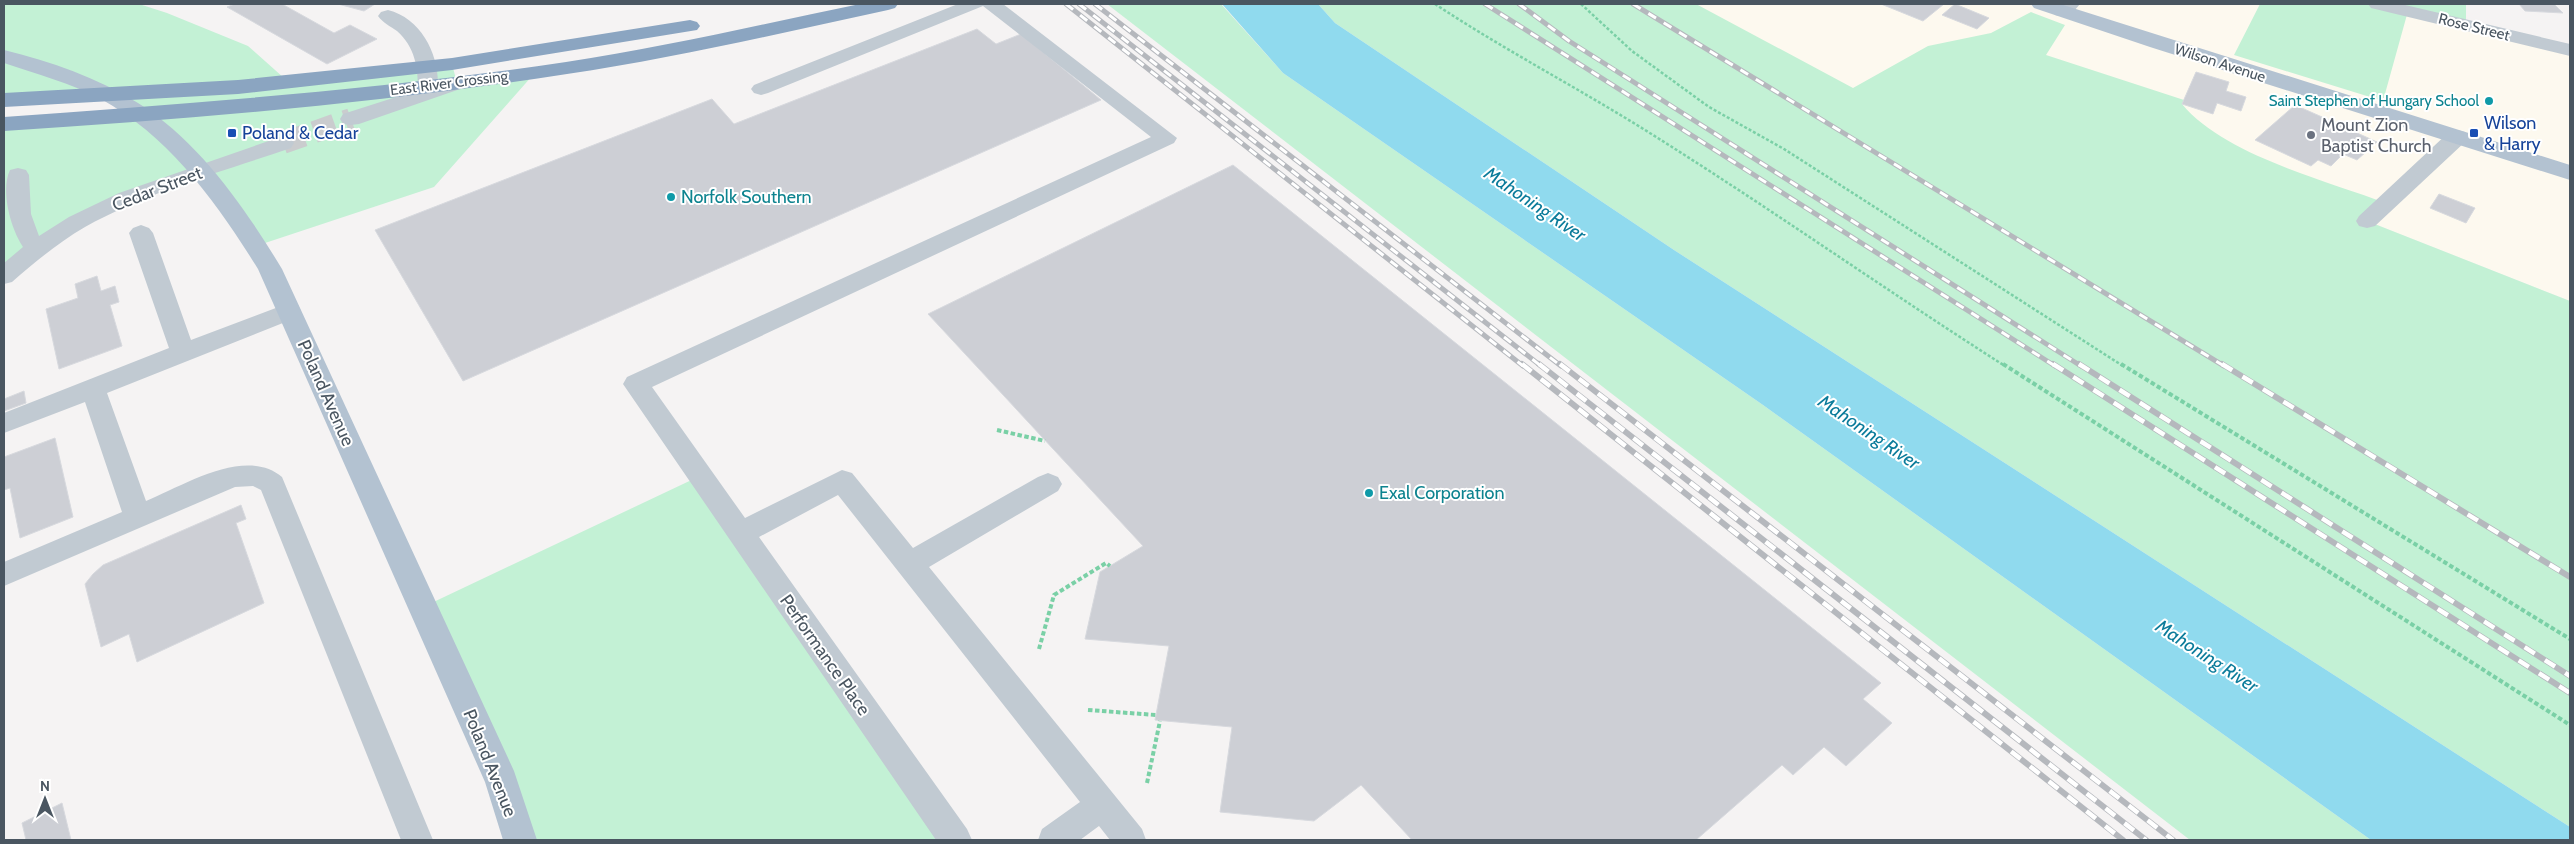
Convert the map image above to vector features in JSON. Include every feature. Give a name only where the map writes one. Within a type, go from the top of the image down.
[{"type":"highway","name":"East River Crossing","points":[[6,100],[238,87],[477,62],[737,18],[807,4]]},
{"type":"highway","name":"East River Crossing","points":[[4,124],[349,96],[568,68],[722,39],[888,4]]},
{"type":"main road","name":"Wilson Avenue","points":[[2058,6],[2570,173]]},
{"type":"main road","name":"Poland Avenue","points":[[4,56],[67,78],[108,95],[154,123],[172,140],[220,194],[250,235],[270,269],[502,782],[520,840]]},
{"type":"street","points":[[761,89],[975,4]]},
{"type":"street","name":"Performance Place","points":[[955,840],[636,384],[1166,138],[992,4]]},
{"type":"street","name":"Rose Street","points":[[2378,4],[2570,50]]},
{"type":"street","points":[[388,16],[408,29],[420,45],[428,62],[428,92]]},
{"type":"street","points":[[351,119],[428,92],[494,74],[540,67]]},
{"type":"street","points":[[2367,221],[2457,137]]},
{"type":"street","name":"Cedar Street","points":[[4,276],[37,249],[70,226],[105,208],[140,193],[283,143]]},
{"type":"street","points":[[4,423],[289,312]]},
{"type":"street","points":[[93,388],[138,517]]},
{"type":"street","points":[[4,574],[231,477],[250,475],[265,477],[272,484],[417,840]]},
{"type":"street","points":[[740,534],[842,480],[1130,840]]},
{"type":"street","points":[[909,565],[1048,484]]},
{"type":"street","points":[[1054,840],[1101,805]]},
{"type":"lane","points":[[18,175],[16,195],[20,220],[26,236],[37,249]]},
{"type":"lane","points":[[141,233],[183,353]]},
{"type":"path","points":[[1435,4],[1488,39],[1556,76],[1646,131],[1993,358],[2570,725]]},
{"type":"path","points":[[1581,4],[1632,51],[1709,107],[1784,149],[2083,341],[2570,639]]},
{"type":"path","points":[[997,430],[1045,441]]},
{"type":"path","points":[[1039,649],[1054,595],[1106,562],[1110,566]]},
{"type":"path","points":[[1088,710],[1156,715]]},
{"type":"path","points":[[1147,783],[1160,721]]},
{"type":"shaded area","points":[[1633,4],[2378,4],[2570,50],[2570,301],[2367,221],[1861,144]]},
{"type":"green space","points":[[4,4],[139,4],[167,13],[248,46],[284,78],[452,64],[457,83],[540,67],[434,187],[256,246],[199,172],[140,193],[37,249],[4,276],[4,124],[138,115],[108,95],[4,100]]},
{"type":"green space","points":[[1107,4],[1221,4],[1283,73],[1763,405],[2371,840],[2190,840]]},
{"type":"green space","points":[[1318,4],[1696,4],[1853,88],[1928,46],[1991,33],[2031,12],[2065,25],[2046,55],[2184,100],[2182,104],[2200,122],[2223,138],[2249,152],[2306,175],[2386,203],[2367,221],[2570,301],[2570,827],[1674,250],[1335,23]]},
{"type":"green space","points":[[2260,4],[2466,4],[2466,25],[2408,11],[2383,101],[2234,55]]},
{"type":"green space","points":[[700,476],[955,840],[520,840],[502,781],[423,607]]},
{"type":"water","name":"Mahoning River","points":[[1222,4],[1318,4],[1335,23],[1674,250],[2570,827],[2570,840],[2371,840],[1763,405],[1283,73]]},
{"type":"building","points":[[235,4],[282,4],[334,33],[350,25],[377,39],[327,64],[227,7]]},
{"type":"building","points":[[338,4],[375,4],[364,11]]},
{"type":"building","points":[[1881,4],[1944,4],[1923,21]]},
{"type":"building","points":[[1955,4],[1989,18],[1977,29],[1942,15]]},
{"type":"building","points":[[2519,4],[2554,4],[2563,13],[2525,11]]},
{"type":"building","name":"Norfolk Southern","points":[[977,29],[996,44],[1021,34],[1101,100],[463,381],[375,230],[712,99],[734,124]]},
{"type":"building","points":[[2196,72],[2229,82],[2226,91],[2246,97],[2241,111],[2217,103],[2213,114],[2182,104]]},
{"type":"building","name":"Mount Zion Baptist Church","points":[[2295,105],[2377,142],[2357,160],[2343,154],[2331,166],[2318,160],[2311,166],[2255,140]]},
{"type":"building","name":"Exal Corporation","points":[[1233,165],[1881,683],[1863,699],[1892,723],[1846,766],[1824,747],[1793,775],[1782,765],[1696,840],[1412,840],[1361,785],[1314,821],[1220,812],[1232,727],[1155,720],[1169,646],[1085,639],[1100,572],[1143,546],[928,314]]},
{"type":"building","points":[[2439,194],[2475,208],[2466,223],[2430,208]]},
{"type":"building","points":[[97,276],[101,291],[115,286],[119,302],[110,305],[122,346],[59,369],[46,309],[78,298],[75,284]]},
{"type":"building","points":[[24,391],[26,403],[4,411],[4,399]]},
{"type":"building","points":[[55,438],[73,517],[20,538],[10,488],[4,490],[4,457]]},
{"type":"building","points":[[241,505],[246,519],[236,523],[264,603],[137,662],[129,634],[101,647],[85,584],[93,574],[103,565]]},
{"type":"building","points":[[62,803],[71,840],[26,840],[22,823]]},
{"type":"tunnel","points":[[283,143],[351,119]]},
{"type":"railway","points":[[1066,4],[1523,366]]},
{"type":"railway","points":[[1079,4],[1541,366]]},
{"type":"railway","points":[[1095,4],[1561,366]]},
{"type":"railway","points":[[1485,4],[2055,366]]},
{"type":"railway","points":[[1519,4],[1569,41],[2081,366]]},
{"type":"railway","points":[[1633,4],[2224,366]]},
{"type":"railway","points":[[1522,364],[2123,840]]},
{"type":"railway","points":[[1539,364],[2146,840]]},
{"type":"railway","points":[[1560,364],[2173,840]]},
{"type":"railway","points":[[2053,364],[2570,693]]},
{"type":"railway","points":[[2079,364],[2570,676]]},
{"type":"railway","points":[[2222,364],[2570,577]]},
{"type":"place","name":"Saint Stephen of Hungary School","points":[[2489,101]]},
{"type":"place","name":"Poland & Cedar","points":[[232,133]]},
{"type":"place","name":"Wilson & Harry","points":[[2474,133]]},
{"type":"place","name":"Mount Zion Baptist Church","points":[[2311,135]]},
{"type":"place","name":"Norfolk Southern","points":[[671,197]]},
{"type":"place","name":"Exal Corporation","points":[[1369,493]]}]
